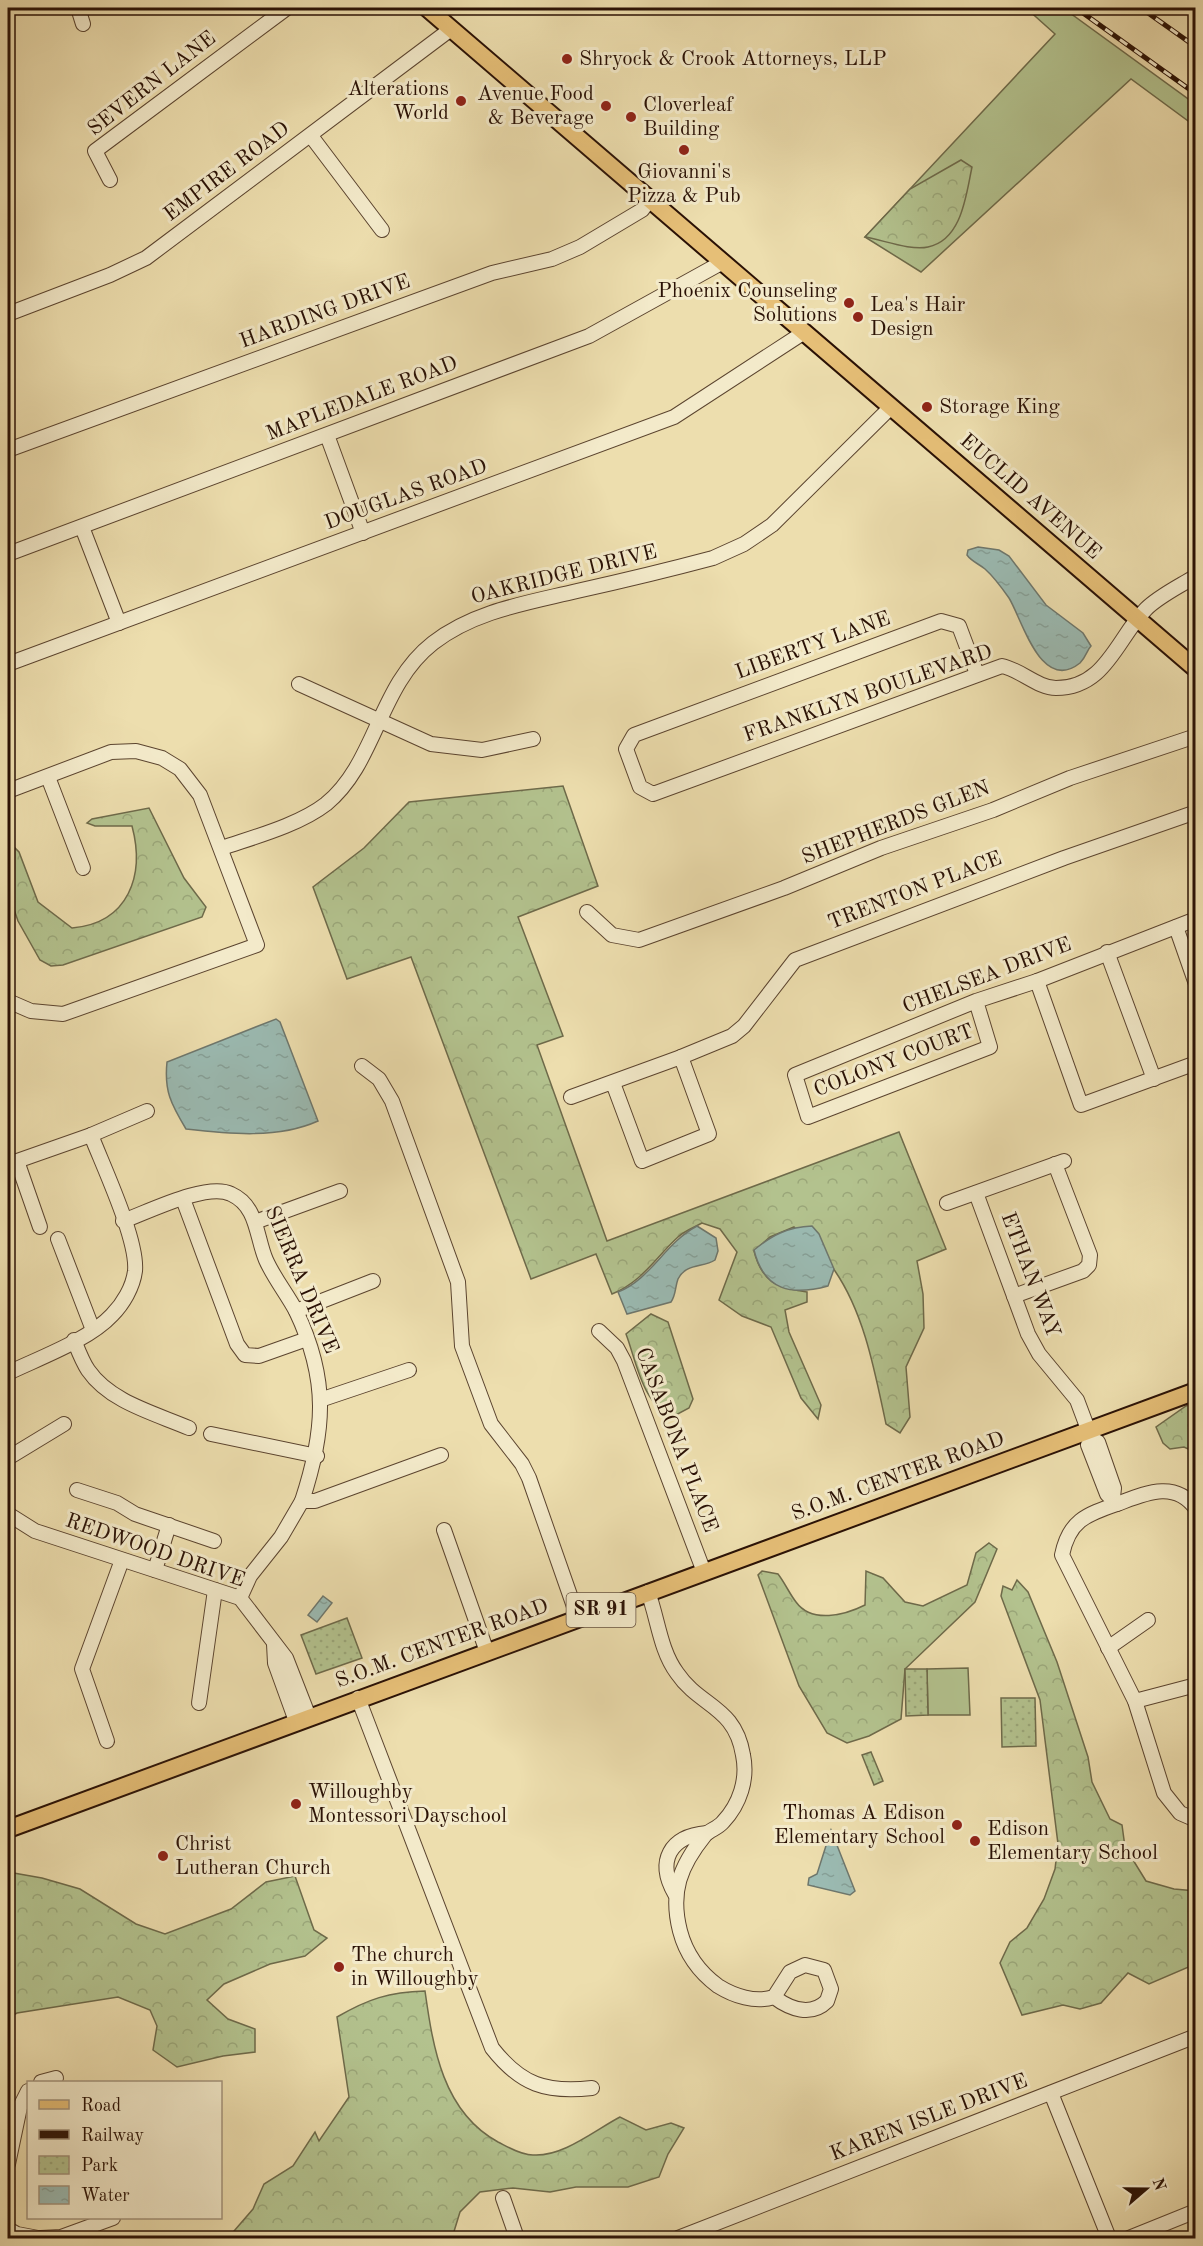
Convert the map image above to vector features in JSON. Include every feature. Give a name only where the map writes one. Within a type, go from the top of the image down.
[{"type":"main road","name":"EUCLID AVENUE","points":[[427,8],[1196,669]]},
{"type":"main road","name":"S.O.M. CENTER ROAD","points":[[8,1829],[648,1592],[1090,1435],[1196,1391]]},
{"type":"street","points":[[78,8],[82,24]]},
{"type":"street","name":"SEVERN LANE","points":[[110,180],[95,151],[287,8]]},
{"type":"street","name":"EMPIRE ROAD","points":[[8,314],[110,275],[146,258],[451,29]]},
{"type":"street","points":[[311,136],[382,230]]},
{"type":"street","name":"HARDING DRIVE","points":[[8,450],[492,273],[552,259],[580,248],[642,210],[649,201]]},
{"type":"street","name":"MAPLEDALE ROAD","points":[[8,554],[589,336],[721,263]]},
{"type":"street","name":"DOUGLAS ROAD","points":[[8,664],[674,417],[803,333]]},
{"type":"street","name":"OAKRIDGE DRIVE","points":[[222,848],[284,826],[326,804],[357,768],[403,672],[432,644],[462,623],[510,607],[704,561],[744,544],[772,525],[891,408]]},
{"type":"street","points":[[327,435],[363,533]]},
{"type":"street","points":[[82,527],[119,623]]},
{"type":"street","name":"FRANKLYN BOULEVARD","points":[[634,735],[626,749],[639,787],[653,794],[1002,666],[1017,669],[1046,687],[1056,688],[1075,684],[1098,673],[1110,662],[1137,618],[1149,606],[1196,576]]},
{"type":"street","name":"LIBERTY LANE","points":[[634,735],[941,621],[959,626],[977,674]]},
{"type":"street","points":[[299,684],[431,744],[483,750],[533,739]]},
{"type":"street","name":"SHEPHERDS GLEN","points":[[587,912],[612,934],[639,940],[784,888],[881,848],[993,810],[1070,778],[1196,736]]},
{"type":"street","points":[[8,791],[111,752],[136,751],[162,758],[180,769],[193,782],[222,848],[257,945],[63,1014],[31,1011],[8,1001]]},
{"type":"street","points":[[48,777],[83,868]]},
{"type":"street","name":"TRENTON PLACE","points":[[571,1097],[732,1036],[744,1026],[795,960],[1052,862],[1196,812]]},
{"type":"street","name":"CHELSEA DRIVE","points":[[795,1075],[976,1001],[1037,981],[1196,919]]},
{"type":"street","points":[[1176,927],[1196,984]]},
{"type":"street","points":[[1107,952],[1154,1078]]},
{"type":"street","points":[[1037,981],[1081,1105],[1196,1063]]},
{"type":"street","name":"COLONY COURT","points":[[795,1075],[808,1117],[990,1047],[976,1001]]},
{"type":"street","points":[[613,1083],[642,1161],[709,1134],[681,1057]]},
{"type":"street","points":[[362,1066],[379,1079],[392,1101],[458,1282],[462,1301],[462,1346],[491,1424],[522,1464],[529,1478],[578,1618]]},
{"type":"street","points":[[40,1227],[17,1161],[91,1135],[147,1111]]},
{"type":"street","points":[[8,1373],[93,1330],[112,1316],[127,1297],[135,1270],[131,1246],[91,1135]]},
{"type":"street","name":"ETHAN WAY","points":[[946,1203],[1059,1163],[1090,1255],[1089,1265],[1083,1271],[1014,1296]]},
{"type":"street","name":"SIERRA DRIVE","points":[[123,1221],[215,1190],[231,1193],[246,1204],[255,1222],[266,1260],[296,1311],[317,1367],[321,1426],[317,1456],[302,1501],[281,1537],[250,1576],[240,1598]]},
{"type":"street","points":[[255,1222],[340,1191]]},
{"type":"street","name":"ETHAN WAY","points":[[976,1193],[1014,1296],[1039,1354],[1077,1400],[1090,1435],[1098,1442],[1114,1488],[1115,1501]]},
{"type":"street","points":[[183,1199],[237,1344],[245,1355],[259,1356],[307,1339]]},
{"type":"street","points":[[57,1239],[93,1330]]},
{"type":"street","points":[[296,1311],[373,1281]]},
{"type":"street","name":"CASABONA PLACE","points":[[599,1331],[617,1347],[624,1361],[704,1572]]},
{"type":"street","points":[[74,1340],[87,1369],[102,1387],[113,1395],[189,1428]]},
{"type":"street","points":[[320,1400],[409,1370]]},
{"type":"street","points":[[8,1458],[64,1424]]},
{"type":"street","points":[[211,1434],[317,1456]]},
{"type":"street","points":[[302,1501],[315,1501],[441,1455]]},
{"type":"street","points":[[77,1490],[214,1541]]},
{"type":"street","points":[[1196,1509],[1176,1491],[1163,1490],[1115,1501],[1078,1522],[1066,1536],[1062,1555],[1135,1701],[1164,1793],[1180,1813],[1196,1820]]},
{"type":"street","name":"REDWOOD DRIVE","points":[[8,1514],[35,1531],[240,1598],[257,1617],[286,1658],[303,1719]]},
{"type":"street","points":[[154,1570],[169,1525]]},
{"type":"street","points":[[444,1530],[487,1652]]},
{"type":"street","points":[[107,1741],[82,1669],[123,1560]]},
{"type":"street","points":[[199,1703],[214,1590]]},
{"type":"street","points":[[648,1592],[665,1651],[672,1665],[687,1686],[721,1711],[734,1728],[741,1746],[745,1772],[740,1797],[724,1821],[707,1833],[687,1863],[675,1893]]},
{"type":"street","points":[[1108,1648],[1148,1620]]},
{"type":"street","points":[[1135,1701],[1196,1685]]},
{"type":"street","points":[[358,1698],[492,2048],[520,2077],[543,2087],[567,2091],[591,2088]]},
{"type":"street","points":[[707,1833],[687,1836],[676,1844],[669,1854],[667,1874],[675,1893],[683,1942],[702,1972],[721,1987],[741,1996],[760,2000],[774,1997]]},
{"type":"street","name":"KAREN ISLE DRIVE","points":[[678,2238],[1196,2036]]},
{"type":"street","points":[[45,2081],[56,2078]]},
{"type":"street","points":[[8,2164],[20,2107],[27,2093]]},
{"type":"street","points":[[1052,2093],[1109,2238]]},
{"type":"street","points":[[503,2198],[517,2238]]},
{"type":"street","points":[[1129,2238],[1196,2211]]},
{"type":"street","points":[[8,2229],[17,2235],[40,2238],[61,2237],[108,2219]]},
{"type":"green space","points":[[1026,8],[1063,8],[1195,104],[1195,126],[1131,79],[921,272],[865,237],[1055,34]]},
{"type":"green space","points":[[961,160],[972,167],[964,203],[955,226],[939,243],[914,248],[865,237],[910,189]]},
{"type":"green space","points":[[563,786],[598,886],[518,917],[563,1036],[537,1045],[607,1241],[899,1132],[946,1249],[917,1261],[923,1294],[924,1328],[906,1367],[910,1417],[900,1433],[886,1424],[868,1345],[845,1288],[831,1265],[794,1227],[770,1237],[754,1251],[761,1270],[772,1282],[807,1292],[807,1302],[785,1310],[789,1332],[821,1405],[818,1419],[801,1398],[771,1327],[742,1316],[719,1300],[737,1252],[720,1229],[702,1223],[683,1233],[632,1283],[612,1294],[596,1254],[531,1279],[411,957],[347,979],[313,887],[364,848],[409,802]]},
{"type":"green space","points":[[149,808],[184,878],[206,907],[202,917],[63,965],[51,966],[40,960],[18,921],[8,892],[8,841],[19,852],[38,902],[72,928],[91,924],[107,917],[128,894],[134,878],[136,862],[132,826],[95,826],[87,823],[92,819]]},
{"type":"green space","points":[[651,1314],[668,1322],[693,1399],[689,1408],[674,1416],[663,1411],[648,1393],[637,1369],[626,1334]]},
{"type":"green space","points":[[1195,1403],[1195,1452],[1184,1447],[1170,1449],[1163,1443],[1156,1427],[1186,1406]]},
{"type":"green space","points":[[989,1543],[997,1549],[975,1602],[905,1669],[901,1719],[869,1736],[847,1743],[827,1733],[799,1686],[758,1575],[762,1571],[778,1574],[803,1609],[820,1615],[829,1616],[848,1612],[865,1605],[866,1571],[883,1578],[905,1602],[923,1606],[967,1585],[976,1553]]},
{"type":"green space","points":[[1017,1580],[1028,1592],[1057,1662],[1088,1757],[1092,1782],[1110,1819],[1122,1825],[1125,1847],[1146,1881],[1174,1889],[1196,1891],[1195,1959],[1191,1966],[1149,1984],[1128,1973],[1101,2003],[1080,2009],[1063,2005],[1022,2015],[1000,1963],[1010,1942],[1027,1928],[1044,1899],[1055,1869],[1058,1844],[1040,1700],[1001,1596],[1003,1586],[1012,1590]]},
{"type":"green space","points":[[347,1618],[362,1658],[316,1674],[301,1635]]},
{"type":"green space","points":[[968,1668],[970,1715],[928,1715],[927,1669]]},
{"type":"green space","points":[[905,1669],[927,1669],[928,1715],[906,1716]]},
{"type":"green space","points":[[1001,1698],[1035,1698],[1036,1746],[1002,1747]]},
{"type":"green space","points":[[871,1752],[883,1781],[874,1785],[862,1755]]},
{"type":"green space","points":[[8,1872],[42,1878],[80,1889],[136,1924],[165,1934],[231,1909],[266,1882],[295,1876],[314,1930],[327,1938],[305,1956],[270,1964],[224,1984],[207,2000],[228,2019],[255,2029],[255,2052],[223,2056],[177,2067],[153,2050],[157,2026],[150,2010],[118,1997],[17,2013],[8,2018]]},
{"type":"green space","points":[[425,1991],[432,2034],[444,2077],[465,2114],[479,2129],[510,2148],[533,2155],[556,2152],[620,2117],[646,2130],[671,2123],[684,2128],[668,2154],[659,2177],[628,2187],[576,2187],[550,2192],[513,2188],[480,2192],[460,2212],[452,2238],[228,2238],[253,2209],[264,2184],[293,2166],[315,2132],[319,2141],[349,2097],[337,2017],[359,2005],[379,1998]]},
{"type":"water","points":[[978,547],[999,550],[1009,556],[1046,605],[1083,633],[1091,646],[1080,663],[1066,670],[1054,669],[1044,662],[1027,636],[1009,598],[988,572],[967,555],[968,550]]},
{"type":"water","points":[[276,1019],[280,1022],[318,1121],[287,1131],[270,1133],[253,1134],[186,1129],[170,1097],[167,1062]]},
{"type":"water","points":[[697,1226],[716,1238],[718,1251],[715,1260],[685,1270],[678,1279],[671,1302],[627,1314],[618,1292],[640,1279],[676,1242]]},
{"type":"water","points":[[812,1226],[819,1234],[834,1269],[828,1286],[791,1290],[772,1282],[759,1264],[754,1250],[781,1233]]},
{"type":"water","points":[[323,1596],[332,1603],[317,1622],[308,1615]]},
{"type":"water","points":[[831,1830],[855,1891],[850,1895],[808,1885],[809,1878],[817,1874]]},
{"type":"railway","points":[[1076,8],[1196,94]]},
{"type":"railway","points":[[1141,8],[1196,47]]},
{"type":"place","name":"Shryock & Crook Attorneys, LLP","points":[[567,59]]},
{"type":"place","name":"Alterations World","points":[[461,101]]},
{"type":"place","name":"Avenue Food & Beverage","points":[[606,106]]},
{"type":"place","name":"Cloverleaf Building","points":[[631,117]]},
{"type":"place","name":"Giovanni's Pizza & Pub","points":[[684,150]]},
{"type":"place","name":"Phoenix Counseling Solutions","points":[[849,303]]},
{"type":"place","name":"Lea's Hair Design","points":[[858,317]]},
{"type":"place","name":"Storage King","points":[[927,407]]},
{"type":"place","name":"Willoughby Montessori Dayschool","points":[[296,1804]]},
{"type":"place","name":"Thomas A Edison Elementary School","points":[[957,1825]]},
{"type":"place","name":"Edison Elementary School","points":[[975,1841]]},
{"type":"place","name":"Christ Lutheran Church","points":[[163,1856]]},
{"type":"place","name":"The church in Willoughby","points":[[339,1967]]}]
